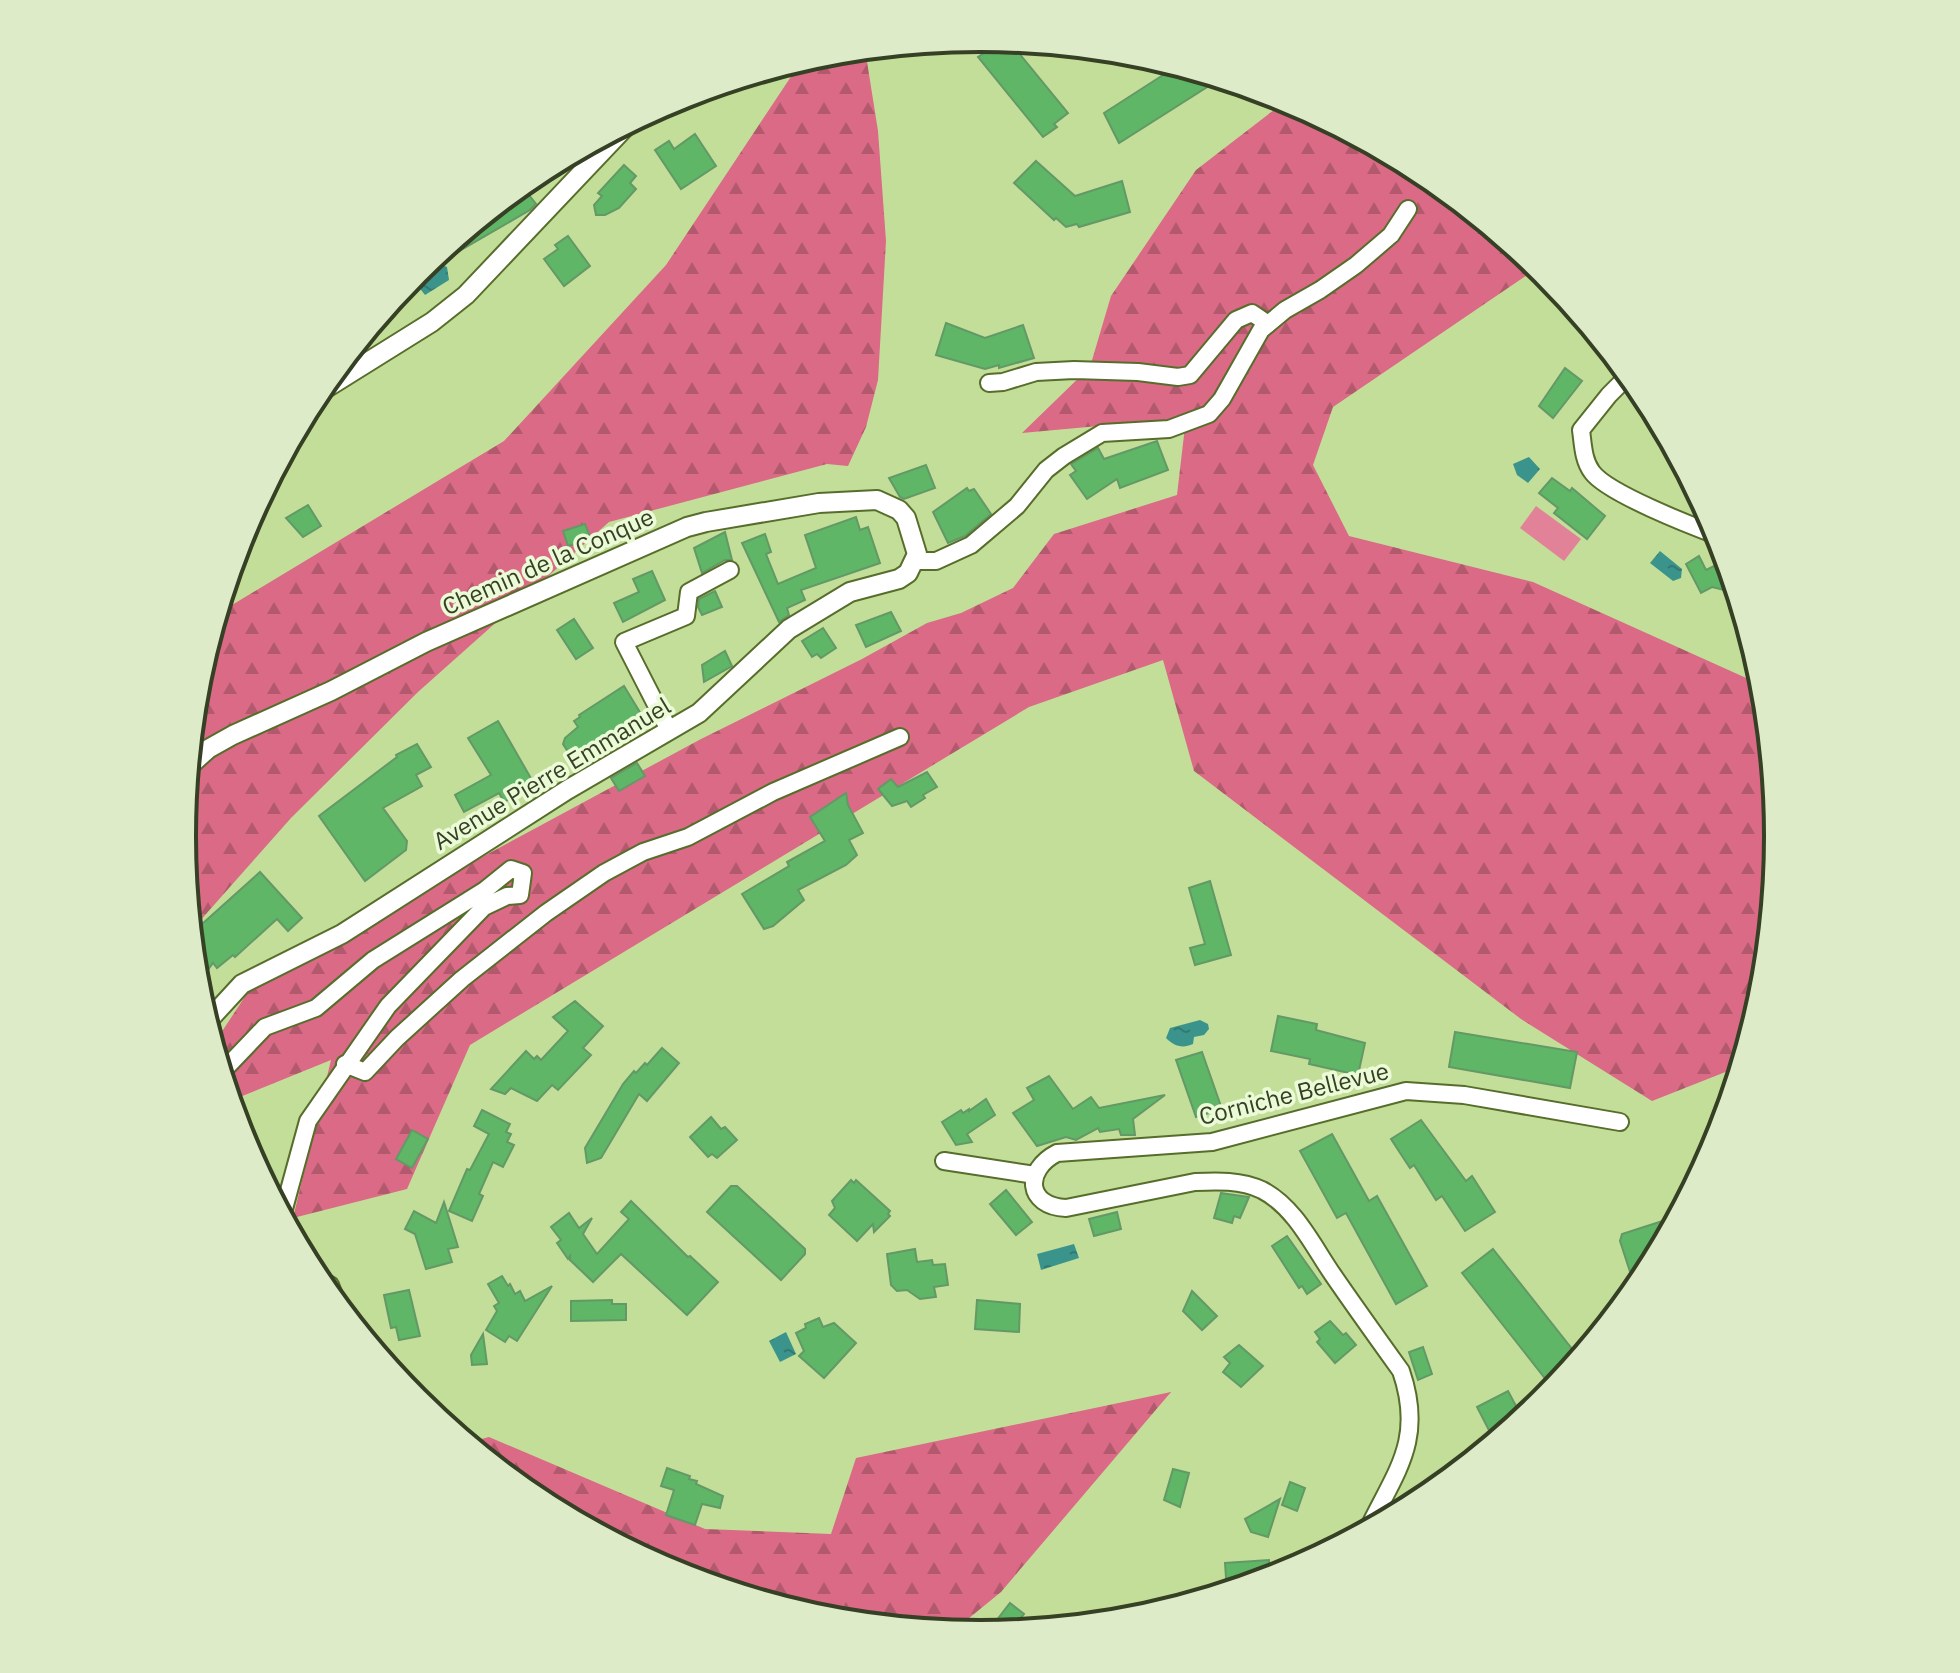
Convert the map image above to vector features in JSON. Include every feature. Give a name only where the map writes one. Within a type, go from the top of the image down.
[{"type":"street","points":[[346,376],[432,322],[466,295],[606,147]]},
{"type":"street","points":[[915,561],[936,561],[971,545],[1017,506],[1046,470],[1102,433],[1169,429],[1209,414],[1222,399],[1261,330],[1285,310],[1356,265],[1391,235],[1408,209]]},
{"type":"street","points":[[989,383],[1036,372],[1074,370],[1178,377],[1190,375],[1236,320],[1252,313],[1268,324]]},
{"type":"street","points":[[1620,384],[1581,430],[1584,456],[1592,473],[1656,510],[1702,529]]},
{"type":"street","name":"Chemin de la Conque","points":[[200,756],[233,735],[331,691],[426,642],[687,527],[819,503],[877,500],[899,510],[906,518],[916,546],[915,561]]},
{"type":"street","name":"Avenue Pierre Emmanuel","points":[[216,1012],[242,984],[342,934],[567,790],[699,713],[789,629],[850,592],[899,579],[908,573],[915,561]]},
{"type":"street","points":[[669,730],[624,642],[686,616],[689,592],[730,570]]},
{"type":"street","points":[[345,1064],[365,1072],[462,979],[546,913],[604,873],[643,852],[688,837],[773,792],[900,737]]},
{"type":"street","points":[[229,1064],[265,1027],[316,1008],[373,960],[485,890],[511,869],[523,873],[520,895],[507,896],[484,907],[388,1006],[345,1064],[308,1121],[286,1201]]},
{"type":"street","name":"Corniche Bellevue","points":[[1035,1175],[1040,1164],[1057,1153],[1212,1142],[1406,1091],[1464,1095],[1620,1122]]},
{"type":"street","points":[[944,1161],[1035,1175],[1038,1196],[1044,1204],[1053,1207],[1066,1208],[1195,1182],[1217,1181],[1240,1183],[1262,1190],[1283,1206],[1303,1229],[1401,1371],[1408,1390],[1410,1429],[1406,1451],[1376,1513]]},
{"type":"green space","points":[[867,61],[878,131],[886,241],[878,380],[866,427],[848,466],[827,464],[609,522],[418,692],[291,818],[200,921],[197,888],[197,785],[211,683],[230,606],[504,441],[666,265],[792,75]]},
{"type":"green space","points":[[1274,110],[1327,133],[1416,184],[1458,214],[1527,275],[1333,407],[1313,465],[1349,536],[1533,582],[1748,679],[1763,785],[1763,888],[1749,990],[1729,1071],[1652,1101],[1521,1019],[1194,771],[1163,660],[1029,707],[470,1045],[407,1189],[295,1218],[331,1060],[240,1097],[221,1034],[250,989],[421,890],[701,739],[927,623],[961,613],[1013,588],[1054,534],[1177,495],[1186,418],[1022,433],[1090,367],[1111,296],[1196,170]]},
{"type":"green space","points":[[1171,1392],[1001,1592],[966,1620],[878,1614],[827,1606],[728,1579],[633,1540],[588,1516],[544,1489],[479,1440],[489,1437],[705,1529],[831,1534],[856,1458]]},
{"type":"shaded area","points":[[1536,506],[1581,539],[1564,561],[1520,528]]},
{"type":"water","points":[[443,265],[447,267],[449,280],[425,295],[419,288]]},
{"type":"water","points":[[1529,457],[1540,469],[1528,483],[1517,475],[1513,464]]},
{"type":"water","points":[[1660,551],[1682,569],[1681,578],[1673,581],[1650,563]]},
{"type":"water","points":[[1200,1020],[1208,1024],[1209,1029],[1204,1035],[1194,1037],[1193,1044],[1178,1046],[1166,1038],[1170,1028]]},
{"type":"water","points":[[1074,1244],[1079,1258],[1041,1270],[1037,1254]]},
{"type":"water","points":[[786,1332],[796,1354],[780,1362],[769,1341]]},
{"type":"building","points":[[985,52],[1019,54],[1068,113],[1054,124],[1057,127],[1043,137],[978,57]]},
{"type":"building","points":[[1164,74],[1208,87],[1119,143],[1104,113]]},
{"type":"building","points":[[695,134],[716,166],[681,189],[655,150],[669,141],[674,149]]},
{"type":"building","points":[[1036,161],[1075,196],[1122,181],[1130,212],[1079,227],[1077,224],[1066,227],[1056,218],[1054,220],[1014,183]]},
{"type":"building","points":[[624,165],[636,176],[630,183],[636,189],[619,208],[605,215],[596,215],[594,205],[602,196],[598,193]]},
{"type":"building","points":[[529,195],[536,204],[458,252]]},
{"type":"building","points":[[568,236],[590,266],[564,286],[544,259],[558,249],[555,245]]},
{"type":"building","points":[[946,323],[985,338],[1023,325],[1034,358],[985,369],[936,355]]},
{"type":"building","points":[[1565,368],[1582,381],[1553,418],[1539,406]]},
{"type":"building","points":[[1157,441],[1168,470],[1120,488],[1117,479],[1087,499],[1070,475],[1076,471],[1071,464],[1098,448],[1104,459]]},
{"type":"building","points":[[926,465],[935,488],[904,499],[900,497],[889,478]]},
{"type":"building","points":[[1552,478],[1570,491],[1572,488],[1605,516],[1587,539],[1554,513],[1558,508],[1539,493]]},
{"type":"building","points":[[967,488],[969,491],[974,489],[991,514],[965,536],[948,543],[933,512]]},
{"type":"building","points":[[308,505],[321,526],[303,537],[286,518]]},
{"type":"building","points":[[856,517],[860,530],[868,527],[880,563],[801,590],[805,600],[787,608],[789,615],[779,622],[742,543],[765,534],[771,552],[766,554],[778,584],[816,568],[805,535]]},
{"type":"building","points":[[585,524],[591,539],[568,546],[563,531]]},
{"type":"building","points":[[725,532],[732,560],[725,560],[702,573],[694,548]]},
{"type":"building","points":[[1699,556],[1706,570],[1716,565],[1725,590],[1712,587],[1701,593],[1686,564]]},
{"type":"building","points":[[652,571],[665,600],[623,622],[614,603],[639,592],[633,579]]},
{"type":"building","points":[[715,591],[722,607],[702,615],[698,607],[699,599]]},
{"type":"building","points":[[891,612],[901,631],[866,647],[856,625]]},
{"type":"building","points":[[574,619],[593,648],[576,659],[557,630]]},
{"type":"building","points":[[823,628],[836,648],[821,658],[817,654],[812,657],[802,641]]},
{"type":"building","points":[[725,651],[732,666],[704,682],[702,665]]},
{"type":"building","points":[[624,686],[641,714],[602,739],[611,750],[598,758],[595,754],[579,769],[563,744],[565,738],[578,727],[574,721]]},
{"type":"building","points":[[498,721],[536,787],[504,802],[499,793],[464,812],[455,795],[491,775],[468,738]]},
{"type":"building","points":[[417,744],[431,767],[416,775],[422,786],[383,808],[407,841],[406,850],[365,881],[319,816],[396,755]]},
{"type":"building","points":[[637,763],[645,776],[619,791],[611,778]]},
{"type":"building","points":[[927,772],[937,787],[911,807],[907,801],[892,806],[878,789],[891,779],[898,787]]},
{"type":"building","points":[[846,793],[848,805],[863,833],[849,840],[857,855],[846,865],[798,890],[804,900],[773,926],[764,929],[742,894],[789,866],[787,862],[825,841],[810,817]]},
{"type":"building","points":[[260,872],[302,918],[288,931],[277,919],[235,957],[233,955],[217,968],[213,963],[208,970],[201,925]]},
{"type":"building","points":[[1210,881],[1231,955],[1195,965],[1190,948],[1205,944],[1189,888]]},
{"type":"building","points":[[575,1001],[603,1026],[583,1048],[591,1055],[558,1090],[552,1085],[537,1101],[511,1088],[505,1094],[491,1089],[526,1051],[534,1059],[537,1056],[541,1060],[568,1031],[553,1017]]},
{"type":"building","points":[[1278,1016],[1317,1024],[1316,1030],[1365,1043],[1358,1075],[1309,1064],[1310,1059],[1271,1051]]},
{"type":"building","points":[[1455,1032],[1577,1052],[1570,1088],[1449,1067]]},
{"type":"building","points":[[662,1048],[679,1063],[647,1101],[639,1094],[601,1158],[587,1163],[585,1148],[623,1084]]},
{"type":"building","points":[[1202,1052],[1222,1109],[1196,1117],[1176,1060]]},
{"type":"building","points":[[1049,1076],[1073,1109],[1091,1097],[1099,1108],[1165,1095],[1133,1119],[1135,1135],[1121,1135],[1119,1129],[1100,1132],[1098,1128],[1076,1140],[1066,1137],[1037,1146],[1013,1113],[1034,1100],[1027,1088]]},
{"type":"building","points":[[986,1099],[995,1115],[967,1134],[972,1142],[956,1145],[942,1122],[961,1110],[963,1113],[969,1111]]},
{"type":"building","points":[[482,1110],[510,1124],[506,1132],[511,1134],[507,1142],[514,1145],[503,1167],[493,1162],[479,1194],[483,1196],[472,1221],[449,1211],[467,1169],[470,1170],[489,1134],[474,1126]]},
{"type":"building","points":[[711,1117],[737,1140],[717,1158],[712,1154],[708,1157],[690,1137]]},
{"type":"building","points":[[1421,1120],[1466,1181],[1472,1176],[1495,1212],[1465,1231],[1442,1196],[1436,1200],[1414,1165],[1410,1168],[1391,1139]]},
{"type":"building","points":[[412,1130],[428,1139],[412,1168],[396,1159]]},
{"type":"building","points":[[1332,1134],[1369,1201],[1377,1196],[1427,1286],[1396,1304],[1346,1213],[1337,1218],[1300,1151]]},
{"type":"building","points":[[851,1180],[854,1183],[856,1180],[890,1211],[890,1216],[874,1232],[873,1224],[857,1241],[829,1215],[835,1208],[832,1201]]},
{"type":"building","points":[[731,1186],[737,1186],[805,1249],[805,1254],[781,1280],[707,1212]]},
{"type":"building","points":[[1006,1190],[1032,1222],[1016,1235],[990,1204]]},
{"type":"building","points":[[1221,1193],[1249,1197],[1240,1218],[1234,1216],[1232,1223],[1214,1218]]},
{"type":"building","points":[[631,1201],[718,1282],[687,1315],[621,1254],[593,1282],[570,1260],[570,1256],[568,1259],[557,1243],[561,1240],[551,1227],[569,1213],[579,1228],[592,1218],[583,1234],[597,1254],[629,1219],[621,1212]]},
{"type":"building","points":[[444,1202],[458,1247],[448,1249],[452,1262],[426,1269],[415,1234],[405,1229],[414,1211],[436,1223]]},
{"type":"building","points":[[1117,1212],[1121,1229],[1094,1236],[1089,1219]]},
{"type":"building","points":[[1664,1221],[1631,1274],[1620,1241],[1622,1234]]},
{"type":"building","points":[[1287,1236],[1321,1284],[1307,1294],[1302,1286],[1299,1288],[1272,1246]]},
{"type":"building","points":[[915,1249],[917,1262],[932,1260],[933,1265],[945,1264],[948,1285],[934,1287],[936,1297],[920,1299],[907,1290],[897,1291],[891,1285],[887,1254]]},
{"type":"building","points":[[1493,1249],[1573,1350],[1546,1379],[1462,1273]]},
{"type":"building","points":[[502,1276],[515,1294],[520,1291],[525,1301],[552,1286],[517,1341],[509,1336],[505,1342],[486,1330],[497,1311],[494,1306],[499,1303],[488,1284]]},
{"type":"building","points":[[409,1290],[420,1336],[399,1340],[396,1327],[391,1328],[384,1295]]},
{"type":"building","points":[[1192,1291],[1217,1316],[1202,1330],[1183,1311]]},
{"type":"building","points":[[612,1300],[612,1304],[626,1304],[626,1320],[571,1321],[571,1301]]},
{"type":"building","points":[[977,1300],[1020,1304],[1019,1332],[975,1329]]},
{"type":"building","points":[[819,1318],[823,1327],[834,1323],[856,1343],[824,1378],[799,1356],[804,1351],[796,1333],[806,1328],[805,1324]]},
{"type":"building","points":[[1330,1321],[1356,1345],[1335,1363],[1317,1342],[1320,1339],[1315,1332]]},
{"type":"building","points":[[483,1334],[487,1364],[472,1365],[471,1355]]},
{"type":"building","points":[[1239,1345],[1263,1366],[1241,1387],[1223,1372],[1230,1363],[1224,1357]]},
{"type":"building","points":[[1423,1347],[1432,1374],[1418,1380],[1409,1352]]},
{"type":"building","points":[[1508,1391],[1517,1408],[1490,1432],[1477,1407]]},
{"type":"building","points":[[667,1468],[690,1476],[689,1479],[697,1481],[696,1484],[723,1496],[720,1508],[702,1504],[695,1525],[666,1515],[674,1490],[661,1486]]},
{"type":"building","points":[[1173,1469],[1189,1473],[1180,1507],[1164,1500]]},
{"type":"building","points":[[1290,1482],[1305,1488],[1297,1511],[1282,1505]]},
{"type":"building","points":[[1280,1499],[1268,1537],[1251,1532],[1245,1519]]},
{"type":"building","points":[[1269,1560],[1270,1565],[1226,1581],[1225,1563]]},
{"type":"building","points":[[1010,1603],[1024,1614],[1020,1619],[997,1620]]}]
